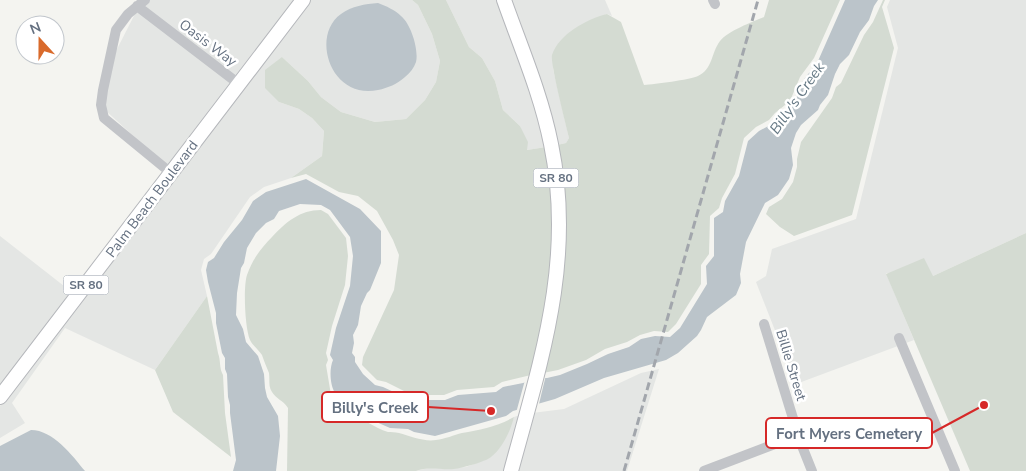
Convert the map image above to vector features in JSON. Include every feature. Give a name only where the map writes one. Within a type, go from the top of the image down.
[{"type":"main road","name":"Palm Beach Boulevard","points":[[0,397],[303,0]]},
{"type":"main road","name":"SR 80","points":[[504,0],[540,99],[551,145],[558,194],[559,244],[551,314],[511,471]]},
{"type":"street","name":"Oasis Way","points":[[141,3],[239,84]]},
{"type":"street","points":[[141,3],[128,14],[116,30],[102,90],[101,105],[104,118],[172,173]]},
{"type":"street","name":"Billie Street","points":[[764,324],[800,441],[812,471]]},
{"type":"street","points":[[899,338],[956,471]]},
{"type":"street","points":[[704,471],[780,442],[800,441]]},
{"type":"shaded area","points":[[144,0],[296,0],[168,168],[103,108],[116,51],[140,4]]},
{"type":"shaded area","points":[[310,0],[412,0],[418,5],[432,34],[440,61],[436,82],[425,100],[406,119],[375,122],[341,112],[321,97],[308,81],[282,57],[279,102],[299,109],[312,118],[324,131],[322,156],[291,178],[264,187],[250,197],[211,254],[204,259],[201,270],[207,296],[155,370],[65,328],[12,403],[25,423],[0,438],[0,406]]},
{"type":"shaded area","points":[[412,0],[446,0],[469,47],[482,58],[495,81],[503,110],[520,126],[528,142],[527,150],[546,147],[553,194],[552,272],[531,375],[502,382],[494,387],[457,390],[444,395],[412,395],[386,382],[377,380],[362,365],[363,357],[394,290],[399,255],[377,211],[358,196],[339,192],[306,174],[291,178],[322,156],[324,131],[312,118],[299,109],[279,102],[265,88],[265,70],[282,57],[308,81],[321,97],[341,112],[375,122],[406,119],[425,100],[436,82],[440,61],[432,34],[418,5]]},
{"type":"shaded area","points":[[446,0],[499,0],[528,78],[546,147],[527,150],[520,126],[503,110],[495,81],[482,58],[469,47]]},
{"type":"shaded area","points":[[509,0],[605,0],[612,16],[607,14],[577,28],[558,45],[553,69],[569,138],[566,143],[557,145]]},
{"type":"shaded area","points":[[769,0],[840,0],[814,58],[800,77],[790,101],[769,120],[756,127],[744,138],[735,174],[722,198],[719,208],[710,216],[709,254],[701,265],[701,284],[676,324],[668,332],[654,331],[640,335],[627,342],[605,349],[586,360],[543,373],[546,359],[557,145],[566,143],[569,138],[553,70],[552,55],[556,47],[575,28],[607,14],[621,22],[644,85],[687,79],[703,73],[709,65],[717,46],[724,37],[740,27],[764,17]]},
{"type":"shaded area","points":[[883,0],[885,0],[882,7],[894,48],[852,215],[794,236],[780,227],[766,214],[769,207],[782,199],[793,182],[801,142],[832,98],[836,87],[841,83]]},
{"type":"shaded area","points":[[890,0],[1026,0],[1026,233],[933,276],[886,273],[914,340],[796,384],[756,282],[766,276],[772,249],[856,219],[898,48],[887,7]]},
{"type":"shaded area","points":[[321,210],[328,214],[346,238],[348,256],[345,285],[326,353],[331,395],[350,416],[359,418],[388,432],[427,440],[489,427],[514,417],[506,439],[491,457],[479,463],[454,469],[430,468],[416,471],[287,471],[288,408],[272,392],[269,373],[262,355],[248,335],[245,298],[246,281],[251,264],[257,254],[283,226],[306,212]]},
{"type":"shaded area","points":[[1026,233],[1026,471],[970,471],[886,274],[924,258],[933,276]]},
{"type":"shaded area","points":[[0,236],[73,293],[0,388]]},
{"type":"shaded area","points":[[207,296],[223,375],[225,413],[231,457],[173,412],[155,370]]},
{"type":"shaded area","points":[[659,369],[627,471],[516,471],[532,413],[564,409],[641,373]]},
{"type":"shaded area","points":[[520,415],[505,471],[416,471],[432,467],[448,469],[466,467],[489,458],[500,447],[514,417]]},
{"type":"water","points":[[845,0],[878,0],[849,55],[840,64],[828,95],[818,110],[801,125],[796,133],[791,148],[793,165],[789,179],[778,195],[765,203],[746,242],[740,274],[741,283],[736,295],[707,317],[697,336],[678,353],[666,360],[604,378],[555,399],[513,411],[506,416],[435,436],[408,429],[390,428],[356,411],[351,412],[338,398],[332,386],[331,372],[333,360],[330,355],[336,328],[350,286],[353,256],[350,237],[330,210],[321,205],[300,204],[279,211],[274,219],[266,223],[256,233],[247,248],[241,268],[236,315],[243,329],[246,342],[258,356],[264,374],[267,397],[278,416],[280,436],[276,471],[233,471],[236,460],[225,358],[222,353],[216,313],[206,270],[208,262],[214,258],[242,220],[253,201],[266,192],[306,179],[360,209],[381,231],[381,263],[361,306],[358,325],[353,335],[352,353],[355,357],[355,362],[363,374],[375,385],[411,400],[445,400],[458,395],[496,392],[503,387],[537,378],[560,375],[629,347],[641,339],[655,336],[670,337],[680,328],[707,284],[706,266],[714,256],[714,218],[723,212],[725,201],[739,176],[748,141],[759,131],[772,124],[777,117],[794,104],[803,81],[818,61]]},
{"type":"water","points":[[378,3],[396,12],[405,20],[411,31],[417,57],[409,74],[396,84],[378,90],[362,91],[348,85],[337,76],[330,64],[327,37],[332,24],[341,14],[359,6]]},
{"type":"water","points":[[31,430],[47,434],[61,444],[85,471],[0,471],[0,446]]},
{"type":"pier","points":[[537,375],[546,375],[538,408],[516,413],[525,380]]},
{"type":"railway","points":[[624,471],[758,0]]},
{"type":"place","name":"Fort Myers Cemetery","points":[[984,405]]},
{"type":"place","name":"Billy's Creek","points":[[491,411]]}]
